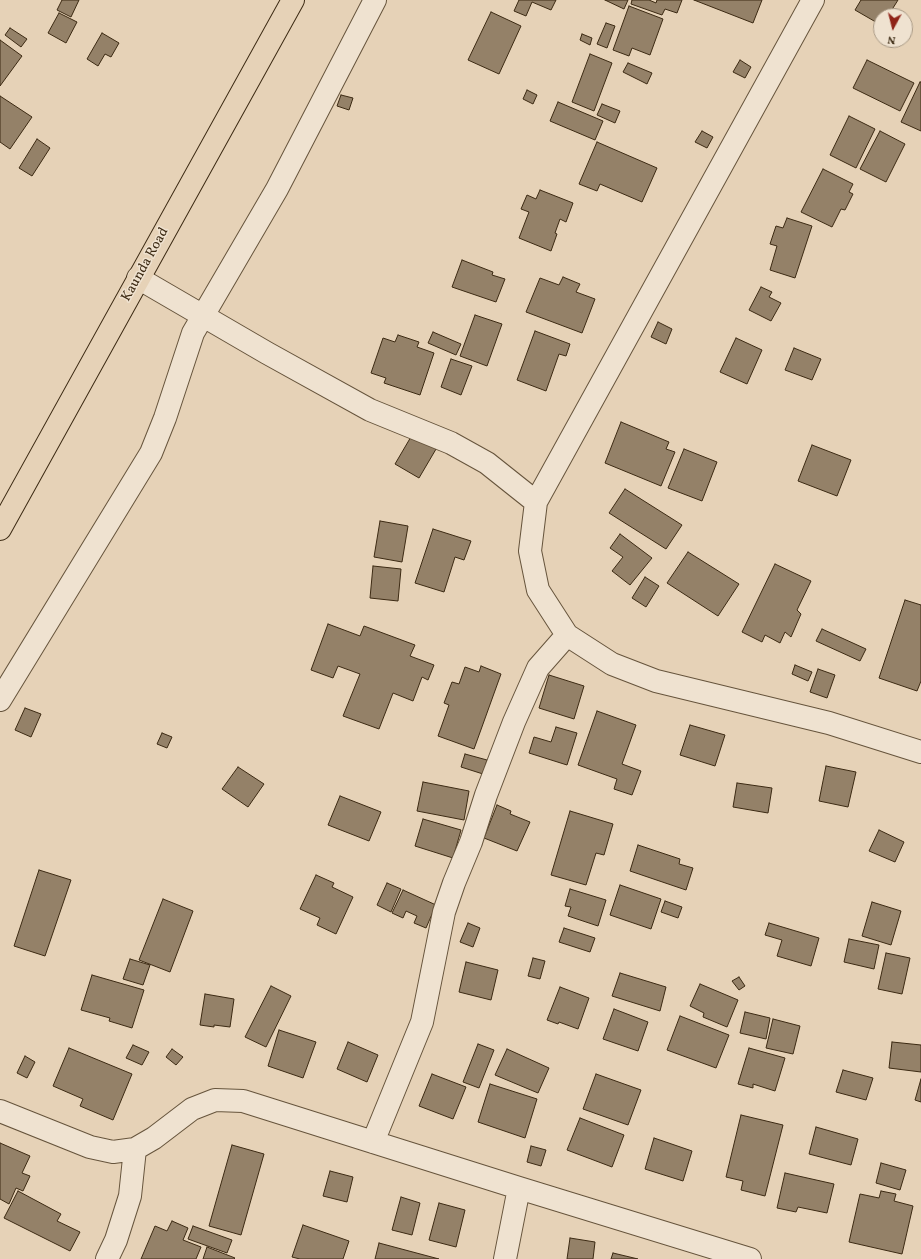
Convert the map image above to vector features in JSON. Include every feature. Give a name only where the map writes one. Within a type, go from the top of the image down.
[{"type":"main road","name":"Kaunda Road","points":[[0,530],[292,0]]},
{"type":"street","points":[[0,700],[151,453],[165,418],[193,333],[277,189],[375,0]]},
{"type":"street","points":[[813,0],[536,502],[530,551],[538,590],[567,636],[612,664],[656,681],[829,724],[921,752]]},
{"type":"street","points":[[138,278],[370,410],[451,443],[487,463],[536,502]]},
{"type":"street","points":[[373,1142],[422,1022],[444,912],[471,842],[486,795],[514,722],[538,668],[567,636]]},
{"type":"street","points":[[0,1111],[90,1147],[113,1152],[135,1149],[154,1138],[192,1109],[215,1100],[242,1101],[750,1259]]},
{"type":"street","points":[[107,1259],[116,1240],[130,1196],[135,1149]]},
{"type":"street","points":[[505,1259],[519,1188]]},
{"type":"building","points":[[62,0],[79,0],[71,17],[57,10]]},
{"type":"building","points":[[519,0],[556,0],[551,10],[532,2],[526,16],[514,11]]},
{"type":"building","points":[[605,0],[628,0],[624,9]]},
{"type":"building","points":[[632,0],[649,0],[656,3],[657,0],[682,0],[677,13],[665,9],[662,15],[631,4]]},
{"type":"building","points":[[694,0],[762,0],[753,23]]},
{"type":"building","points":[[861,0],[898,0],[893,8],[873,8],[873,20],[855,10]]},
{"type":"building","points":[[629,6],[663,19],[650,55],[632,48],[629,56],[613,50]]},
{"type":"building","points":[[491,12],[521,26],[499,74],[468,60]]},
{"type":"building","points":[[59,13],[77,22],[66,43],[48,33]]},
{"type":"building","points":[[606,23],[615,26],[607,48],[597,44]]},
{"type":"building","points":[[10,28],[27,39],[21,47],[5,35]]},
{"type":"building","points":[[102,33],[119,43],[111,57],[105,54],[98,66],[87,59]]},
{"type":"building","points":[[582,34],[592,38],[590,45],[580,40]]},
{"type":"building","points":[[0,40],[22,56],[0,86]]},
{"type":"building","points":[[590,54],[612,63],[594,111],[572,102]]},
{"type":"building","points":[[740,60],[751,67],[745,78],[733,72]]},
{"type":"building","points":[[867,60],[914,83],[900,111],[853,88]]},
{"type":"building","points":[[628,63],[652,73],[647,84],[623,72]]},
{"type":"building","points":[[921,82],[921,131],[901,122]]},
{"type":"building","points":[[527,90],[537,95],[533,104],[523,99]]},
{"type":"building","points":[[341,95],[353,98],[349,110],[337,106]]},
{"type":"building","points":[[0,96],[32,117],[10,149],[0,142]]},
{"type":"building","points":[[558,102],[603,121],[595,140],[550,121]]},
{"type":"building","points":[[602,104],[620,111],[615,123],[597,115]]},
{"type":"building","points":[[849,116],[875,129],[856,168],[830,155]]},
{"type":"building","points":[[702,131],[713,137],[707,148],[695,142]]},
{"type":"building","points":[[880,131],[905,144],[886,182],[860,169]]},
{"type":"building","points":[[37,139],[50,148],[32,176],[19,168]]},
{"type":"building","points":[[597,142],[657,168],[642,202],[600,184],[597,191],[579,184]]},
{"type":"building","points":[[823,169],[853,184],[849,192],[853,194],[845,210],[841,209],[832,227],[801,212]]},
{"type":"building","points":[[540,190],[573,203],[566,222],[560,219],[551,251],[519,238],[529,212],[521,209],[527,195],[536,199]]},
{"type":"building","points":[[787,218],[812,226],[795,278],[770,270],[777,246],[770,244],[776,226],[783,228]]},
{"type":"building","points":[[462,260],[493,272],[492,275],[505,279],[496,302],[452,287]]},
{"type":"building","points":[[563,277],[580,284],[576,292],[595,299],[582,333],[526,312],[540,278],[559,285]]},
{"type":"building","points":[[761,287],[772,292],[769,297],[781,303],[771,321],[749,310]]},
{"type":"building","points":[[475,315],[502,324],[487,366],[460,356]]},
{"type":"building","points":[[658,322],[672,329],[666,344],[651,337]]},
{"type":"building","points":[[535,331],[570,344],[566,356],[559,354],[546,391],[517,380]]},
{"type":"building","points":[[433,332],[461,344],[456,355],[428,343]]},
{"type":"building","points":[[398,335],[419,342],[417,347],[434,353],[420,395],[384,383],[386,378],[371,373],[383,338],[395,342]]},
{"type":"building","points":[[736,338],[762,350],[747,384],[720,372]]},
{"type":"building","points":[[794,348],[821,359],[812,380],[785,370]]},
{"type":"building","points":[[451,359],[472,366],[461,395],[441,387]]},
{"type":"building","points":[[621,422],[669,442],[666,449],[675,452],[661,486],[605,463]]},
{"type":"building","points":[[415,430],[439,444],[419,478],[395,464]]},
{"type":"building","points":[[812,445],[851,460],[837,496],[798,481]]},
{"type":"building","points":[[684,449],[717,462],[702,501],[668,488]]},
{"type":"building","points":[[625,489],[682,525],[666,549],[609,513]]},
{"type":"building","points":[[380,521],[408,526],[402,562],[374,557]]},
{"type":"building","points":[[433,529],[471,541],[464,560],[455,557],[444,592],[415,583]]},
{"type":"building","points":[[620,534],[652,558],[630,585],[612,571],[623,557],[610,548]]},
{"type":"building","points":[[688,552],[739,584],[718,616],[667,583]]},
{"type":"building","points":[[775,564],[811,581],[797,610],[801,614],[791,637],[785,632],[780,643],[765,635],[762,642],[742,632]]},
{"type":"building","points":[[373,566],[401,569],[398,601],[370,598]]},
{"type":"building","points":[[645,577],[659,586],[646,607],[632,598]]},
{"type":"building","points":[[905,600],[921,605],[921,681],[917,691],[879,678]]},
{"type":"building","points":[[328,624],[360,636],[364,626],[415,645],[410,656],[434,665],[428,680],[422,677],[413,701],[393,693],[379,729],[343,716],[360,674],[338,666],[333,678],[311,670]]},
{"type":"building","points":[[822,629],[866,649],[860,661],[816,641]]},
{"type":"building","points":[[795,665],[812,672],[808,681],[792,674]]},
{"type":"building","points":[[481,666],[501,674],[474,749],[438,736],[449,705],[444,703],[452,682],[459,684],[465,667],[479,672]]},
{"type":"building","points":[[818,669],[835,675],[827,698],[810,692]]},
{"type":"building","points":[[549,675],[584,686],[574,719],[539,708]]},
{"type":"building","points":[[25,708],[41,714],[31,737],[15,730]]},
{"type":"building","points":[[597,711],[636,725],[622,764],[641,771],[632,795],[614,789],[617,779],[578,765]]},
{"type":"building","points":[[690,725],[725,735],[715,766],[680,755]]},
{"type":"building","points":[[556,727],[577,733],[567,765],[529,753],[534,737],[551,742]]},
{"type":"building","points":[[162,733],[172,737],[167,748],[157,744]]},
{"type":"building","points":[[465,754],[487,760],[483,774],[461,767]]},
{"type":"building","points":[[826,766],[856,772],[848,807],[819,801]]},
{"type":"building","points":[[238,767],[264,784],[248,807],[222,789]]},
{"type":"building","points":[[423,782],[469,791],[464,820],[417,811]]},
{"type":"building","points":[[737,783],[772,788],[768,813],[733,807]]},
{"type":"building","points":[[340,796],[381,812],[369,841],[328,825]]},
{"type":"building","points":[[497,805],[511,811],[510,814],[530,822],[517,851],[484,838]]},
{"type":"building","points":[[570,811],[613,824],[604,855],[596,853],[586,885],[551,875]]},
{"type":"building","points":[[423,819],[461,830],[453,858],[415,846]]},
{"type":"building","points":[[879,830],[904,842],[895,862],[869,851]]},
{"type":"building","points":[[638,845],[680,859],[679,864],[693,868],[686,890],[630,871]]},
{"type":"building","points":[[39,870],[71,880],[45,956],[14,946]]},
{"type":"building","points":[[316,875],[334,883],[332,887],[353,897],[336,934],[317,925],[320,918],[300,909]]},
{"type":"building","points":[[387,883],[401,889],[391,912],[377,905]]},
{"type":"building","points":[[620,885],[661,899],[651,929],[610,915]]},
{"type":"building","points":[[570,889],[606,900],[598,926],[568,916],[571,907],[565,906]]},
{"type":"building","points":[[403,890],[436,905],[426,928],[414,923],[417,916],[406,911],[403,918],[392,913]]},
{"type":"building","points":[[163,899],[193,911],[170,972],[139,960]]},
{"type":"building","points":[[665,901],[682,907],[678,918],[661,912]]},
{"type":"building","points":[[872,902],[901,911],[891,945],[862,936]]},
{"type":"building","points":[[468,923],[480,928],[473,947],[460,942]]},
{"type":"building","points":[[769,923],[819,938],[811,966],[777,956],[782,940],[765,935]]},
{"type":"building","points":[[564,928],[595,938],[590,952],[559,942]]},
{"type":"building","points":[[849,939],[879,945],[874,969],[844,962]]},
{"type":"building","points":[[886,953],[910,958],[902,994],[878,989]]},
{"type":"building","points":[[533,958],[545,961],[540,979],[528,976]]},
{"type":"building","points":[[130,959],[150,965],[143,985],[123,979]]},
{"type":"building","points":[[466,962],[498,970],[491,1000],[459,992]]},
{"type":"building","points":[[620,973],[666,987],[660,1011],[612,996]]},
{"type":"building","points":[[92,975],[144,990],[132,1028],[109,1021],[110,1018],[81,1010]]},
{"type":"building","points":[[739,977],[745,986],[739,990],[732,981]]},
{"type":"building","points":[[700,984],[738,1000],[727,1027],[703,1017],[704,1013],[690,1006]]},
{"type":"building","points":[[271,986],[291,996],[266,1047],[245,1037]]},
{"type":"building","points":[[560,987],[589,998],[578,1029],[559,1022],[558,1024],[547,1020]]},
{"type":"building","points":[[205,994],[234,999],[230,1027],[200,1025]]},
{"type":"building","points":[[614,1009],[648,1022],[638,1051],[603,1039]]},
{"type":"building","points":[[745,1012],[770,1018],[766,1039],[740,1033]]},
{"type":"building","points":[[680,1016],[729,1035],[716,1068],[667,1050]]},
{"type":"building","points":[[773,1019],[800,1026],[793,1054],[766,1048]]},
{"type":"building","points":[[279,1030],[316,1042],[303,1078],[268,1066]]},
{"type":"building","points":[[348,1042],[378,1055],[367,1082],[337,1069]]},
{"type":"building","points":[[892,1042],[921,1045],[921,1072],[889,1068]]},
{"type":"building","points":[[478,1044],[494,1050],[479,1088],[463,1082]]},
{"type":"building","points":[[133,1045],[149,1052],[142,1065],[126,1058]]},
{"type":"building","points":[[69,1048],[132,1074],[113,1120],[80,1106],[83,1099],[53,1086]]},
{"type":"building","points":[[749,1048],[785,1058],[775,1091],[753,1084],[753,1088],[738,1084]]},
{"type":"building","points":[[172,1049],[183,1057],[176,1065],[166,1057]]},
{"type":"building","points":[[507,1049],[549,1068],[538,1093],[495,1075]]},
{"type":"building","points":[[25,1056],[35,1062],[27,1078],[17,1073]]},
{"type":"building","points":[[843,1070],[873,1078],[866,1100],[836,1092]]},
{"type":"building","points":[[432,1074],[466,1087],[453,1119],[419,1106]]},
{"type":"building","points":[[596,1074],[641,1090],[628,1125],[583,1109]]},
{"type":"building","points":[[921,1079],[921,1102],[915,1100]]},
{"type":"building","points":[[490,1084],[537,1099],[525,1138],[478,1122]]},
{"type":"building","points":[[741,1115],[783,1125],[765,1196],[741,1190],[743,1181],[726,1177]]},
{"type":"building","points":[[580,1118],[624,1135],[612,1167],[567,1150]]},
{"type":"building","points":[[816,1127],[858,1139],[851,1165],[809,1154]]},
{"type":"building","points":[[654,1138],[692,1151],[683,1181],[645,1169]]},
{"type":"building","points":[[0,1143],[30,1156],[22,1173],[30,1176],[23,1191],[16,1188],[9,1204],[0,1199]]},
{"type":"building","points":[[232,1145],[264,1154],[241,1235],[209,1226]]},
{"type":"building","points":[[531,1146],[546,1150],[541,1166],[527,1162]]},
{"type":"building","points":[[881,1163],[906,1170],[900,1190],[876,1183]]},
{"type":"building","points":[[330,1171],[353,1177],[347,1202],[323,1196]]},
{"type":"building","points":[[785,1173],[834,1184],[827,1213],[798,1207],[796,1212],[777,1208]]},
{"type":"building","points":[[18,1191],[61,1214],[57,1221],[80,1232],[70,1251],[4,1218]]},
{"type":"building","points":[[881,1191],[896,1194],[894,1201],[913,1206],[902,1254],[849,1242],[860,1194],[879,1198]]},
{"type":"building","points":[[401,1197],[420,1203],[412,1235],[392,1230]]},
{"type":"building","points":[[439,1203],[465,1210],[456,1247],[429,1240]]},
{"type":"building","points":[[172,1221],[188,1228],[183,1240],[201,1247],[196,1259],[141,1259],[155,1226],[167,1231]]},
{"type":"building","points":[[303,1225],[349,1241],[343,1259],[300,1259],[292,1257]]},
{"type":"building","points":[[193,1226],[232,1240],[227,1253],[188,1239]]},
{"type":"building","points":[[570,1238],[595,1242],[593,1259],[567,1259]]},
{"type":"building","points":[[379,1243],[439,1259],[375,1259]]},
{"type":"building","points":[[207,1247],[235,1258],[203,1259]]},
{"type":"building","points":[[613,1253],[638,1259],[611,1259]]}]
